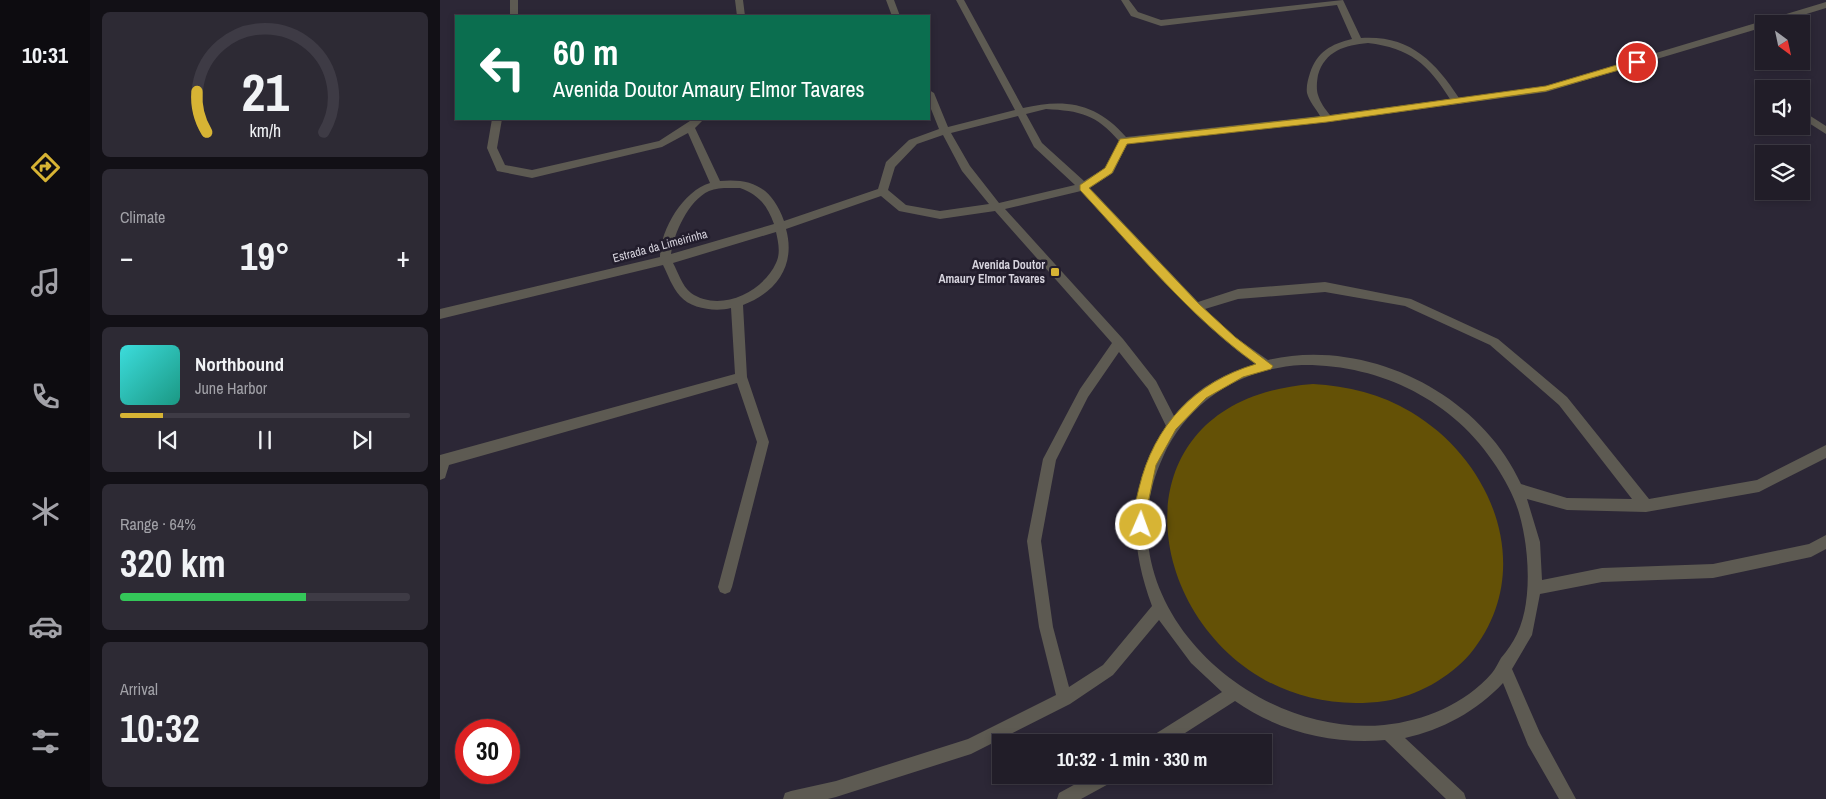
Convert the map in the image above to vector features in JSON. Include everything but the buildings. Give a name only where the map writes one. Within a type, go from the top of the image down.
[{"type":"street","points":[[514,0],[514,15]]},
{"type":"street","points":[[739,0],[740,15]]},
{"type":"street","points":[[890,0],[896,15]]},
{"type":"street","points":[[960,0],[1038,145],[1083,187],[1196,307],[1231,340],[1267,366]]},
{"type":"street","points":[[1125,0],[1126,7],[1139,18],[1162,23],[1339,1],[1357,40]]},
{"type":"street","points":[[1795,15],[1826,6]]},
{"type":"street","points":[[1124,142],[1327,119],[1546,89],[1755,27]]},
{"type":"street","points":[[1327,119],[1312,91],[1315,66],[1333,47],[1357,40],[1379,41],[1410,51],[1438,72],[1456,101]]},
{"type":"street","points":[[930,95],[945,131],[966,168],[997,207],[1119,343],[1152,385],[1172,425]]},
{"type":"street","points":[[1046,106],[1081,108],[1108,121],[1124,142],[1109,170],[1083,187],[997,207],[940,215],[903,208],[882,191],[890,165],[913,142],[945,131],[1046,106]]},
{"type":"street","points":[[1810,119],[1826,131]]},
{"type":"street","points":[[497,120],[492,148],[501,168],[532,174],[662,144],[690,128],[698,120]]},
{"type":"street","points":[[690,128],[716,185]]},
{"type":"street","points":[[741,184],[763,194],[782,226],[783,262],[766,287],[737,304],[709,305],[686,295],[666,260],[670,236],[681,211],[700,191],[716,185],[741,184]]},
{"type":"street","name":"Estrada da Limeirinha","points":[[440,314],[666,260],[782,226],[882,191]]},
{"type":"street","points":[[1196,307],[1238,294],[1325,287],[1407,302],[1494,342],[1563,401],[1646,506]]},
{"type":"street","points":[[726,587],[763,442],[741,376],[737,304]]},
{"type":"street","points":[[1065,699],[1046,627],[1034,541],[1050,459],[1084,393],[1119,343]]},
{"type":"street","points":[[1326,360],[1372,368],[1416,385],[1457,412],[1492,448],[1518,490],[1534,538],[1536,588],[1524,636],[1497,679],[1456,712],[1404,731],[1346,735],[1288,721],[1234,693],[1191,654],[1160,607],[1143,557],[1140,508],[1151,464],[1172,425],[1202,395],[1240,374],[1267,366],[1282,362],[1326,360]]},
{"type":"street","points":[[440,474],[442,461],[741,376]]},
{"type":"street","points":[[1518,490],[1567,504],[1646,506],[1759,486],[1826,451]]},
{"type":"street","points":[[1536,588],[1602,575],[1714,571],[1811,550],[1826,542]]},
{"type":"street","points":[[791,799],[836,789],[971,746],[1065,699],[1108,670],[1160,607]]},
{"type":"street","points":[[1504,667],[1534,739],[1568,799]]},
{"type":"street","points":[[1170,734],[1234,693]]},
{"type":"street","points":[[1387,732],[1458,799]]},
{"type":"street","points":[[1065,799],[1092,784]]},
{"type":"shaded area","points":[[1313,384],[1351,389],[1388,400],[1411,412],[1440,433],[1465,460],[1484,489],[1497,521],[1503,555],[1501,589],[1490,622],[1470,654],[1462,663],[1432,685],[1397,699],[1385,701],[1308,697],[1245,667],[1199,619],[1173,561],[1168,500],[1189,445],[1236,404]]},
{"type":"place","name":"Avenida Doutor Amaury Elmor Tavares","points":[[1055,272]]},
{"type":"route","points":[[1141,525],[1140,508],[1151,464],[1172,425],[1202,395],[1240,374],[1267,366],[1231,340],[1196,307],[1083,187],[1109,170],[1124,142],[1327,119],[1546,89],[1637,62]]}]
